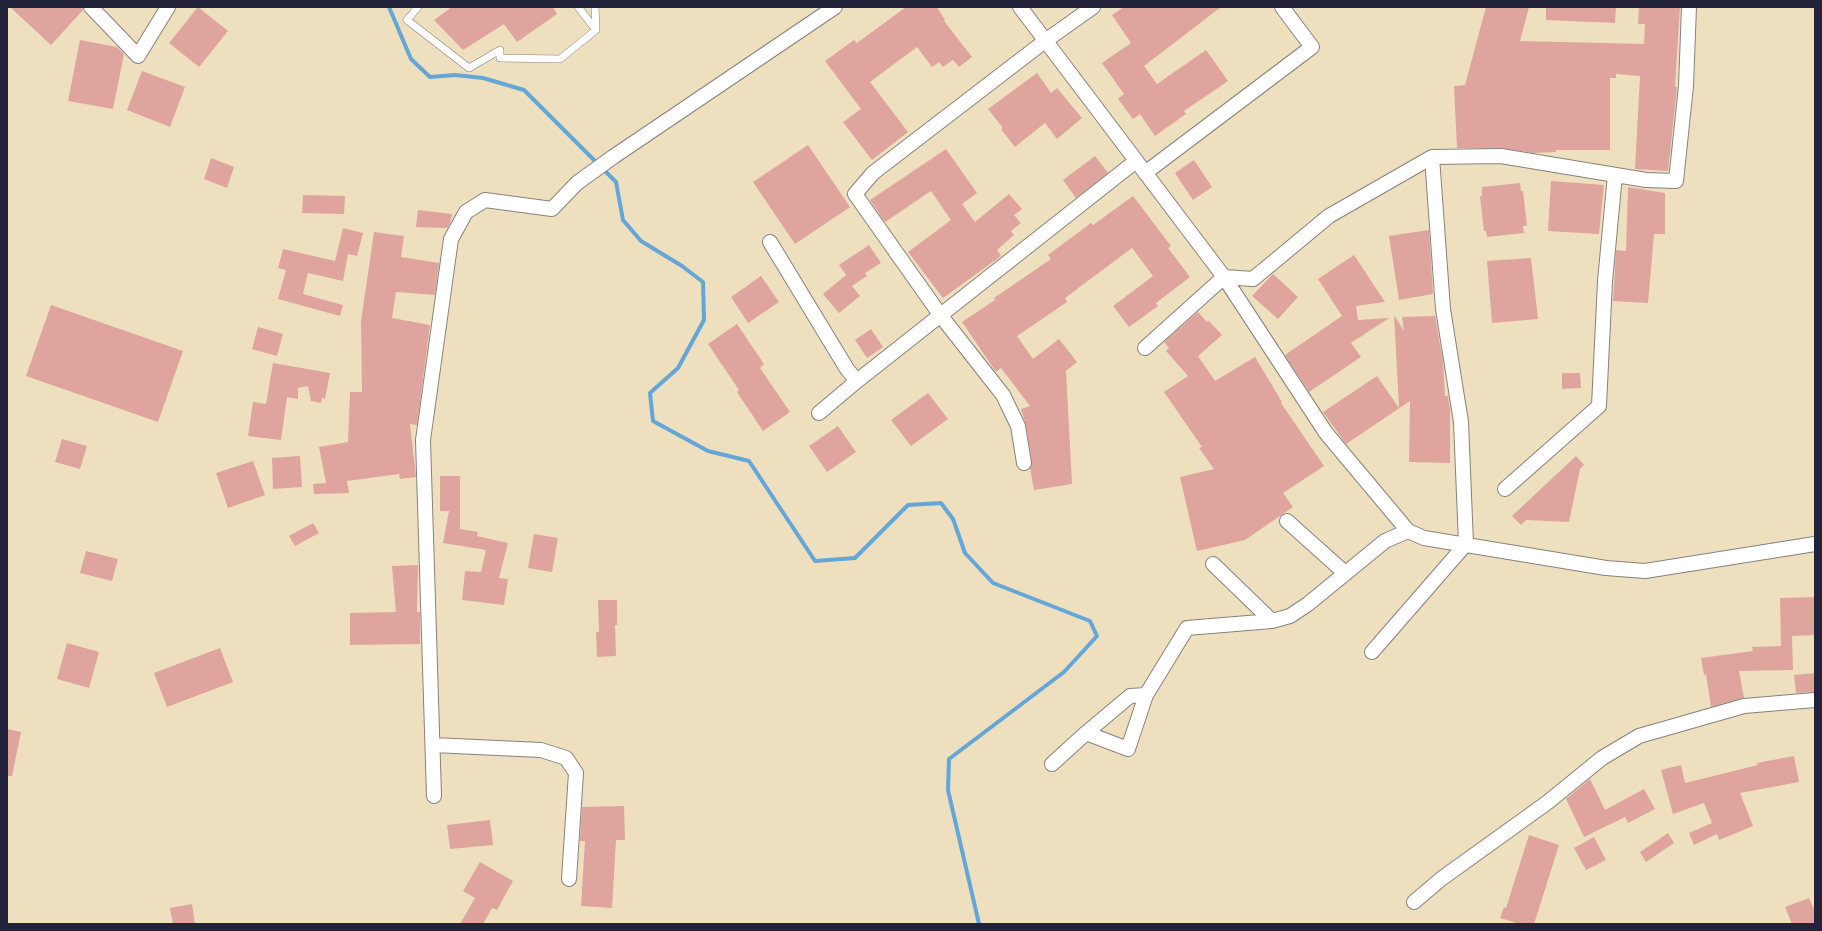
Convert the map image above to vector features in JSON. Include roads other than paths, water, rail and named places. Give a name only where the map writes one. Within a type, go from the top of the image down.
[{"type":"street","points":[[91,7],[138,56],[168,7]]},
{"type":"street","points":[[434,796],[423,440],[451,239],[466,212],[485,200],[552,209],[577,183],[612,158],[835,7]]},
{"type":"street","points":[[1020,7],[1224,277],[1326,433],[1408,531],[1424,538],[1606,568],[1645,571],[1815,544]]},
{"type":"street","points":[[1024,463],[1018,426],[1003,395],[941,316],[855,194],[873,173],[1045,41],[1093,7]]},
{"type":"street","points":[[1145,173],[1312,47],[1282,7]]},
{"type":"street","points":[[1145,348],[1224,277],[1254,279],[1329,216],[1432,157],[1501,156],[1646,180],[1676,181],[1686,86],[1689,7]]},
{"type":"street","points":[[1372,652],[1466,544],[1461,422],[1442,310],[1432,157]]},
{"type":"street","points":[[819,413],[857,381],[1136,161]]},
{"type":"street","points":[[1505,489],[1599,406],[1605,281],[1615,175]]},
{"type":"street","points":[[770,242],[847,368],[857,381]]},
{"type":"street","points":[[1287,521],[1345,573]]},
{"type":"street","points":[[1086,733],[1128,749],[1146,694],[1187,628],[1272,621],[1290,616],[1308,604],[1385,541],[1408,531]]},
{"type":"street","points":[[1213,564],[1272,621]]},
{"type":"street","points":[[1052,764],[1130,696],[1146,694]]},
{"type":"street","points":[[1414,902],[1441,879],[1548,802],[1602,758],[1640,736],[1744,706],[1815,700]]},
{"type":"street","points":[[433,745],[541,750],[566,758],[576,772],[569,879]]},
{"type":"lane","points":[[418,7],[407,20],[470,68],[500,50],[500,58],[560,59],[596,30]]},
{"type":"lane","points":[[578,7],[596,30]]},
{"type":"lane","points":[[595,7],[596,30]]},
{"type":"waterway","points":[[389,7],[411,59],[430,77],[455,75],[483,78],[524,90],[616,182],[623,220],[641,241],[682,266],[703,282],[704,320],[678,368],[650,393],[653,421],[708,451],[749,461],[815,561],[855,558],[908,505],[941,503],[953,519],[965,553],[993,583],[1090,621],[1097,636],[1064,672],[949,759],[948,790],[979,924]]}]
